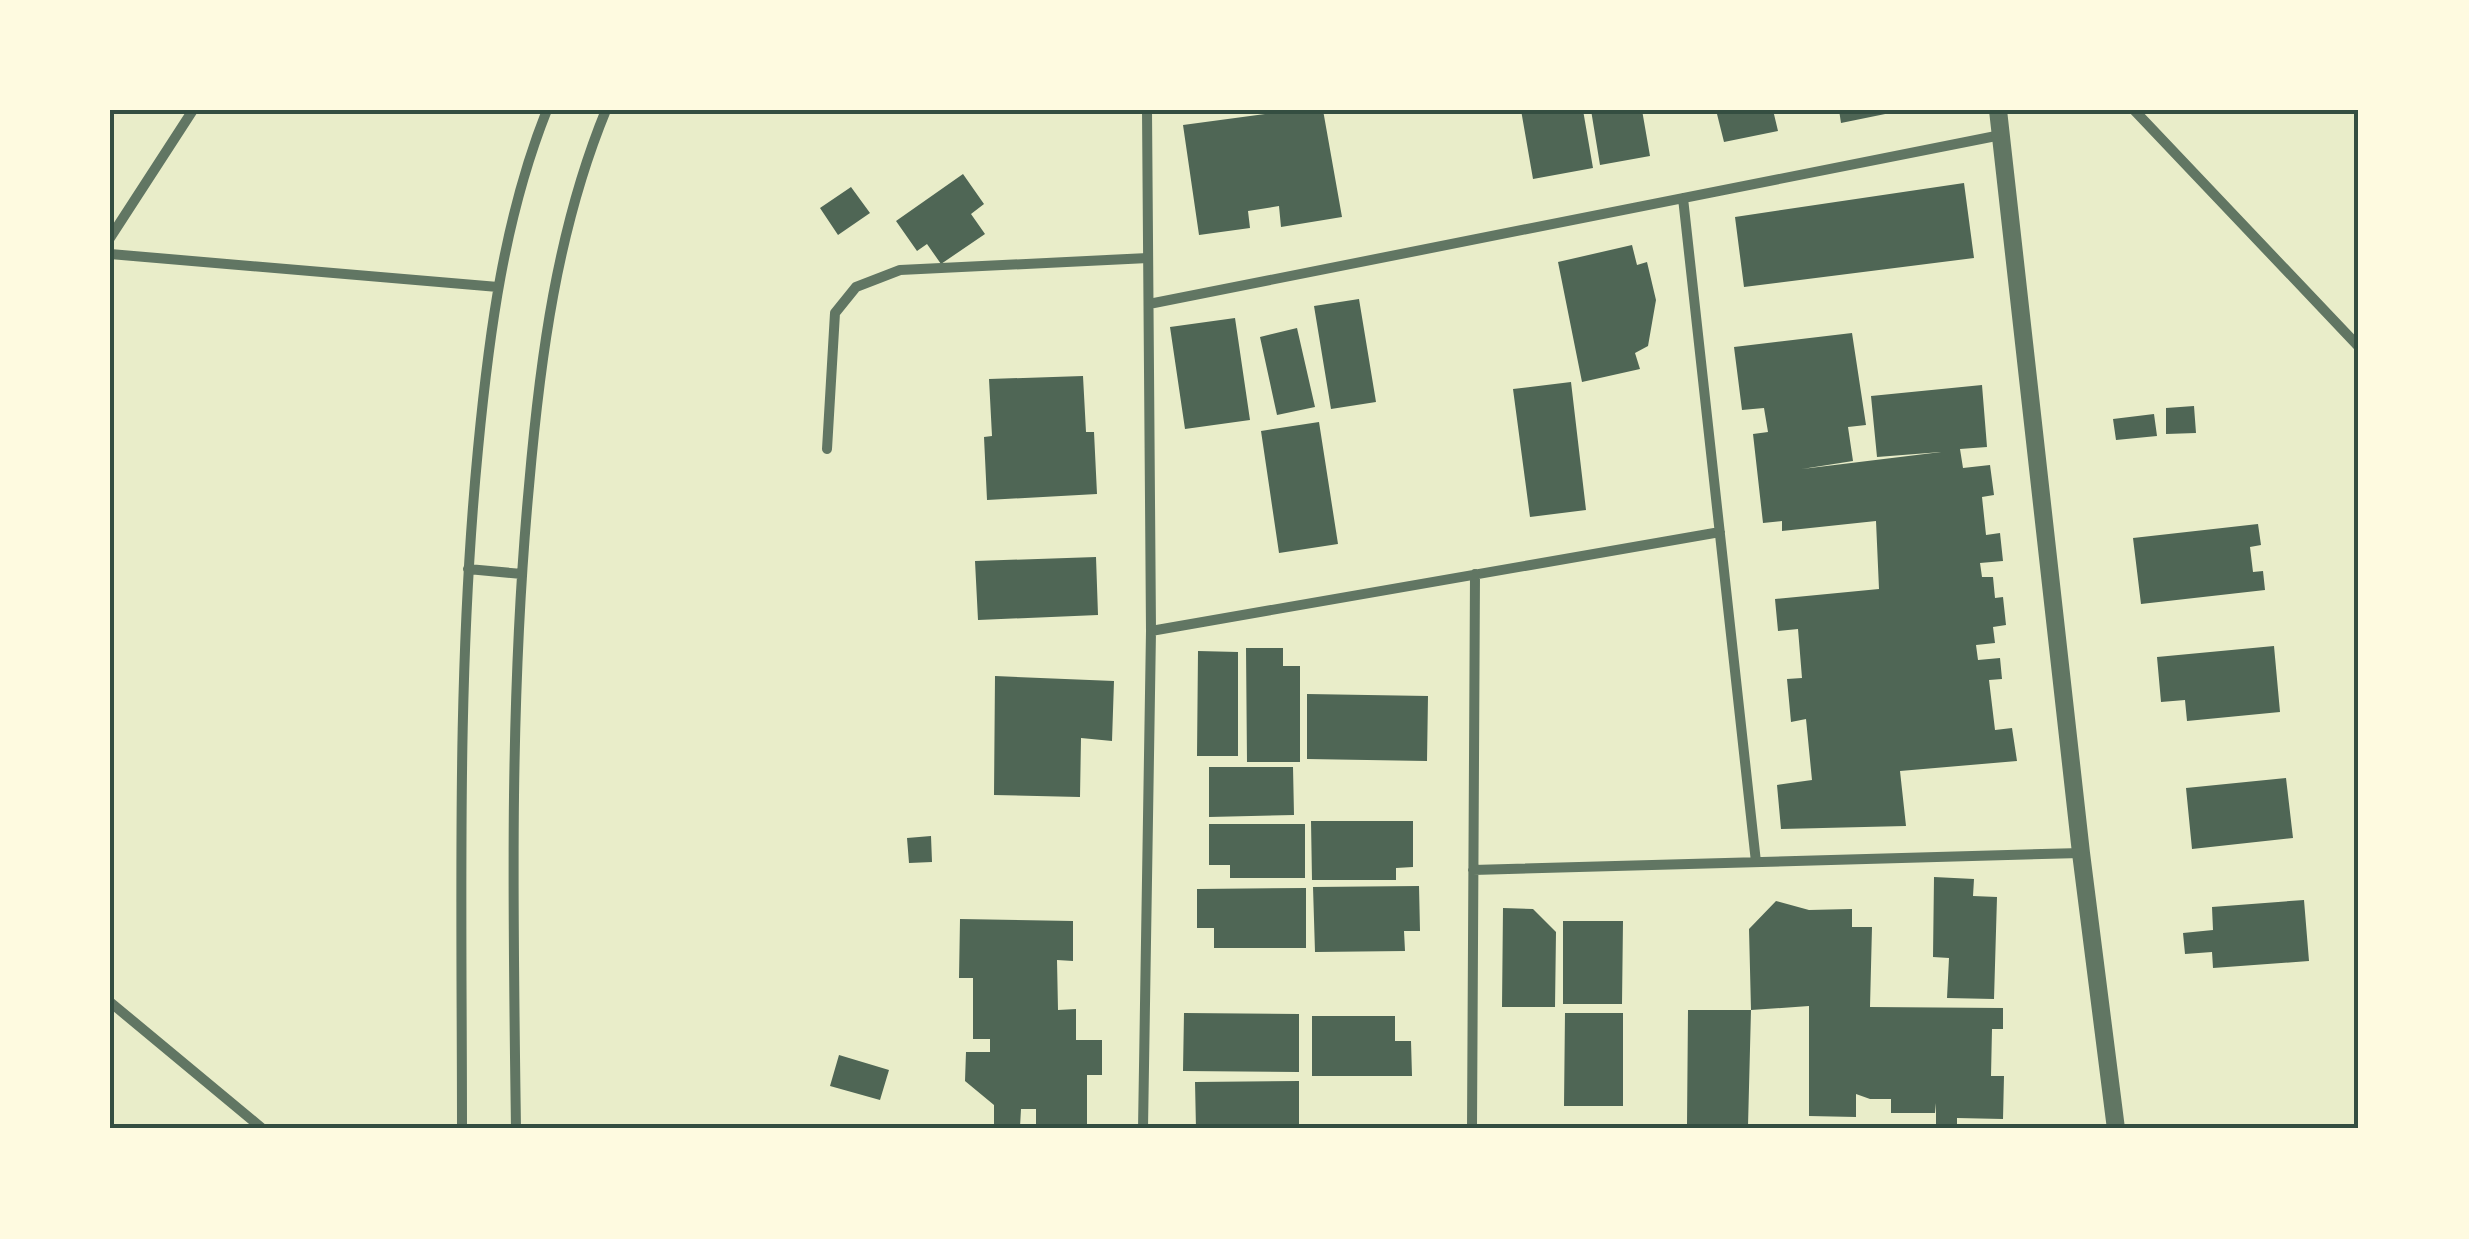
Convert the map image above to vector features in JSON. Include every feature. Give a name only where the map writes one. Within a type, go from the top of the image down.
[{"type":"street","points":[[110,238],[193,110]]},
{"type":"street","points":[[462,1129],[460,782],[468,569],[485,374],[498,287],[518,195],[547,110]]},
{"type":"street","points":[[516,1129],[514,749],[534,429],[548,324],[576,199],[606,110]]},
{"type":"street","points":[[1143,1129],[1151,630],[1147,110]]},
{"type":"street","points":[[1998,110],[2081,853],[2116,1129]]},
{"type":"street","points":[[2134,110],[2359,347]]},
{"type":"street","points":[[1149,304],[2002,135]]},
{"type":"street","points":[[1683,198],[1756,862]]},
{"type":"street","points":[[110,254],[498,287]]},
{"type":"street","points":[[827,449],[835,312],[856,287],[900,270],[1148,258]]},
{"type":"street","points":[[1151,630],[1720,532]]},
{"type":"street","points":[[468,569],[522,574]]},
{"type":"street","points":[[1472,1129],[1475,574]]},
{"type":"street","points":[[1473,870],[2081,853]]},
{"type":"street","points":[[110,1002],[263,1129]]},
{"type":"street","points":[[2115,1106],[2132,1129]]},
{"type":"building","points":[[1262,110],[1323,110],[1342,217],[1281,227],[1279,206],[1248,211],[1250,228],[1199,235],[1183,125],[1265,114]]},
{"type":"building","points":[[1521,110],[1583,110],[1593,168],[1533,179]]},
{"type":"building","points":[[1591,110],[1642,110],[1650,156],[1600,165]]},
{"type":"building","points":[[1716,110],[1773,110],[1778,131],[1724,142]]},
{"type":"building","points":[[1839,110],[1895,110],[1895,112],[1841,123]]},
{"type":"building","points":[[963,174],[984,204],[971,214],[985,234],[941,264],[927,244],[917,251],[896,221]]},
{"type":"building","points":[[1964,183],[1974,258],[1744,287],[1735,217]]},
{"type":"building","points":[[851,187],[870,213],[838,235],[820,208]]},
{"type":"building","points":[[1632,245],[1637,265],[1647,262],[1656,300],[1648,346],[1635,353],[1640,369],[1582,382],[1558,262]]},
{"type":"building","points":[[1359,299],[1376,402],[1331,409],[1314,306]]},
{"type":"building","points":[[1235,318],[1250,420],[1185,429],[1170,327]]},
{"type":"building","points":[[1297,328],[1315,407],[1277,415],[1260,337]]},
{"type":"building","points":[[1852,333],[1866,425],[1848,427],[1853,461],[1802,469],[1941,452],[1877,457],[1871,396],[1982,385],[1987,447],[1960,449],[1963,468],[1990,465],[1994,495],[1982,497],[1986,535],[2000,533],[2003,561],[1980,563],[1982,577],[1993,577],[1995,598],[2003,597],[2006,625],[1993,627],[1995,643],[1976,645],[1978,660],[2000,658],[2002,679],[1989,680],[1995,730],[2012,728],[2017,761],[1900,771],[1906,826],[1781,829],[1777,785],[1812,780],[1806,719],[1791,722],[1787,679],[1802,678],[1798,629],[1778,631],[1775,599],[1879,589],[1876,521],[1782,531],[1782,521],[1763,523],[1753,434],[1768,432],[1764,408],[1742,410],[1734,347]]},
{"type":"building","points":[[1083,376],[1086,432],[1094,432],[1097,494],[987,500],[984,437],[992,436],[989,379]]},
{"type":"building","points":[[1571,382],[1586,510],[1530,517],[1513,389]]},
{"type":"building","points":[[2194,406],[2196,433],[2166,434],[2166,408]]},
{"type":"building","points":[[2154,414],[2157,436],[2116,440],[2113,419]]},
{"type":"building","points":[[1319,422],[1338,544],[1279,553],[1261,431]]},
{"type":"building","points":[[2258,524],[2261,545],[2250,547],[2253,572],[2263,571],[2265,590],[2141,604],[2133,538]]},
{"type":"building","points":[[1096,557],[1098,615],[978,620],[975,561]]},
{"type":"building","points":[[2274,646],[2280,712],[2187,721],[2185,700],[2161,702],[2157,657]]},
{"type":"building","points":[[1246,648],[1283,648],[1283,666],[1300,666],[1300,762],[1247,762]]},
{"type":"building","points":[[1198,651],[1238,652],[1238,756],[1197,756]]},
{"type":"building","points":[[995,676],[1114,681],[1112,741],[1081,738],[1080,797],[994,795]]},
{"type":"building","points":[[1307,694],[1428,696],[1427,761],[1307,759]]},
{"type":"building","points":[[1209,767],[1293,767],[1294,815],[1209,817]]},
{"type":"building","points":[[2286,778],[2293,838],[2192,849],[2186,788]]},
{"type":"building","points":[[1311,821],[1413,821],[1413,867],[1396,868],[1396,880],[1312,880]]},
{"type":"building","points":[[1209,824],[1305,824],[1305,878],[1230,878],[1230,865],[1209,865]]},
{"type":"building","points":[[931,836],[932,862],[909,863],[907,838]]},
{"type":"building","points":[[1934,877],[1974,879],[1973,896],[1997,897],[1994,999],[1947,998],[1949,958],[1933,957]]},
{"type":"building","points":[[1419,886],[1420,931],[1404,931],[1405,951],[1315,952],[1313,887]]},
{"type":"building","points":[[1306,888],[1306,948],[1214,948],[1214,928],[1197,928],[1197,889]]},
{"type":"building","points":[[2304,900],[2309,961],[2213,968],[2212,952],[2185,954],[2183,933],[2213,930],[2212,907]]},
{"type":"building","points":[[1776,901],[1809,910],[1852,909],[1852,927],[1872,927],[1870,1007],[2003,1008],[2003,1029],[1992,1029],[1991,1076],[2004,1076],[2003,1119],[1957,1118],[1957,1129],[1936,1129],[1936,1103],[1935,1113],[1891,1113],[1891,1099],[1856,1094],[1856,1117],[1809,1116],[1809,1006],[1751,1010],[1749,929]]},
{"type":"building","points":[[1503,908],[1533,909],[1556,932],[1555,1007],[1502,1007]]},
{"type":"building","points":[[960,919],[1073,921],[1073,961],[1057,960],[1058,1010],[1076,1009],[1076,1040],[1102,1040],[1102,1075],[1087,1075],[1087,1128],[1036,1127],[1036,1109],[1021,1109],[1020,1127],[994,1127],[994,1105],[965,1081],[966,1052],[990,1052],[990,1039],[973,1039],[973,978],[959,978]]},
{"type":"building","points":[[1563,921],[1623,921],[1622,1004],[1563,1004]]},
{"type":"building","points":[[1688,1010],[1751,1010],[1748,1126],[1687,1125]]},
{"type":"building","points":[[1184,1013],[1299,1014],[1299,1072],[1183,1071]]},
{"type":"building","points":[[1565,1013],[1623,1013],[1623,1106],[1564,1106]]},
{"type":"building","points":[[1312,1016],[1395,1016],[1395,1041],[1411,1041],[1412,1076],[1312,1076]]},
{"type":"building","points":[[839,1055],[889,1070],[880,1100],[830,1086]]},
{"type":"building","points":[[1299,1081],[1299,1129],[1196,1129],[1195,1082]]}]
